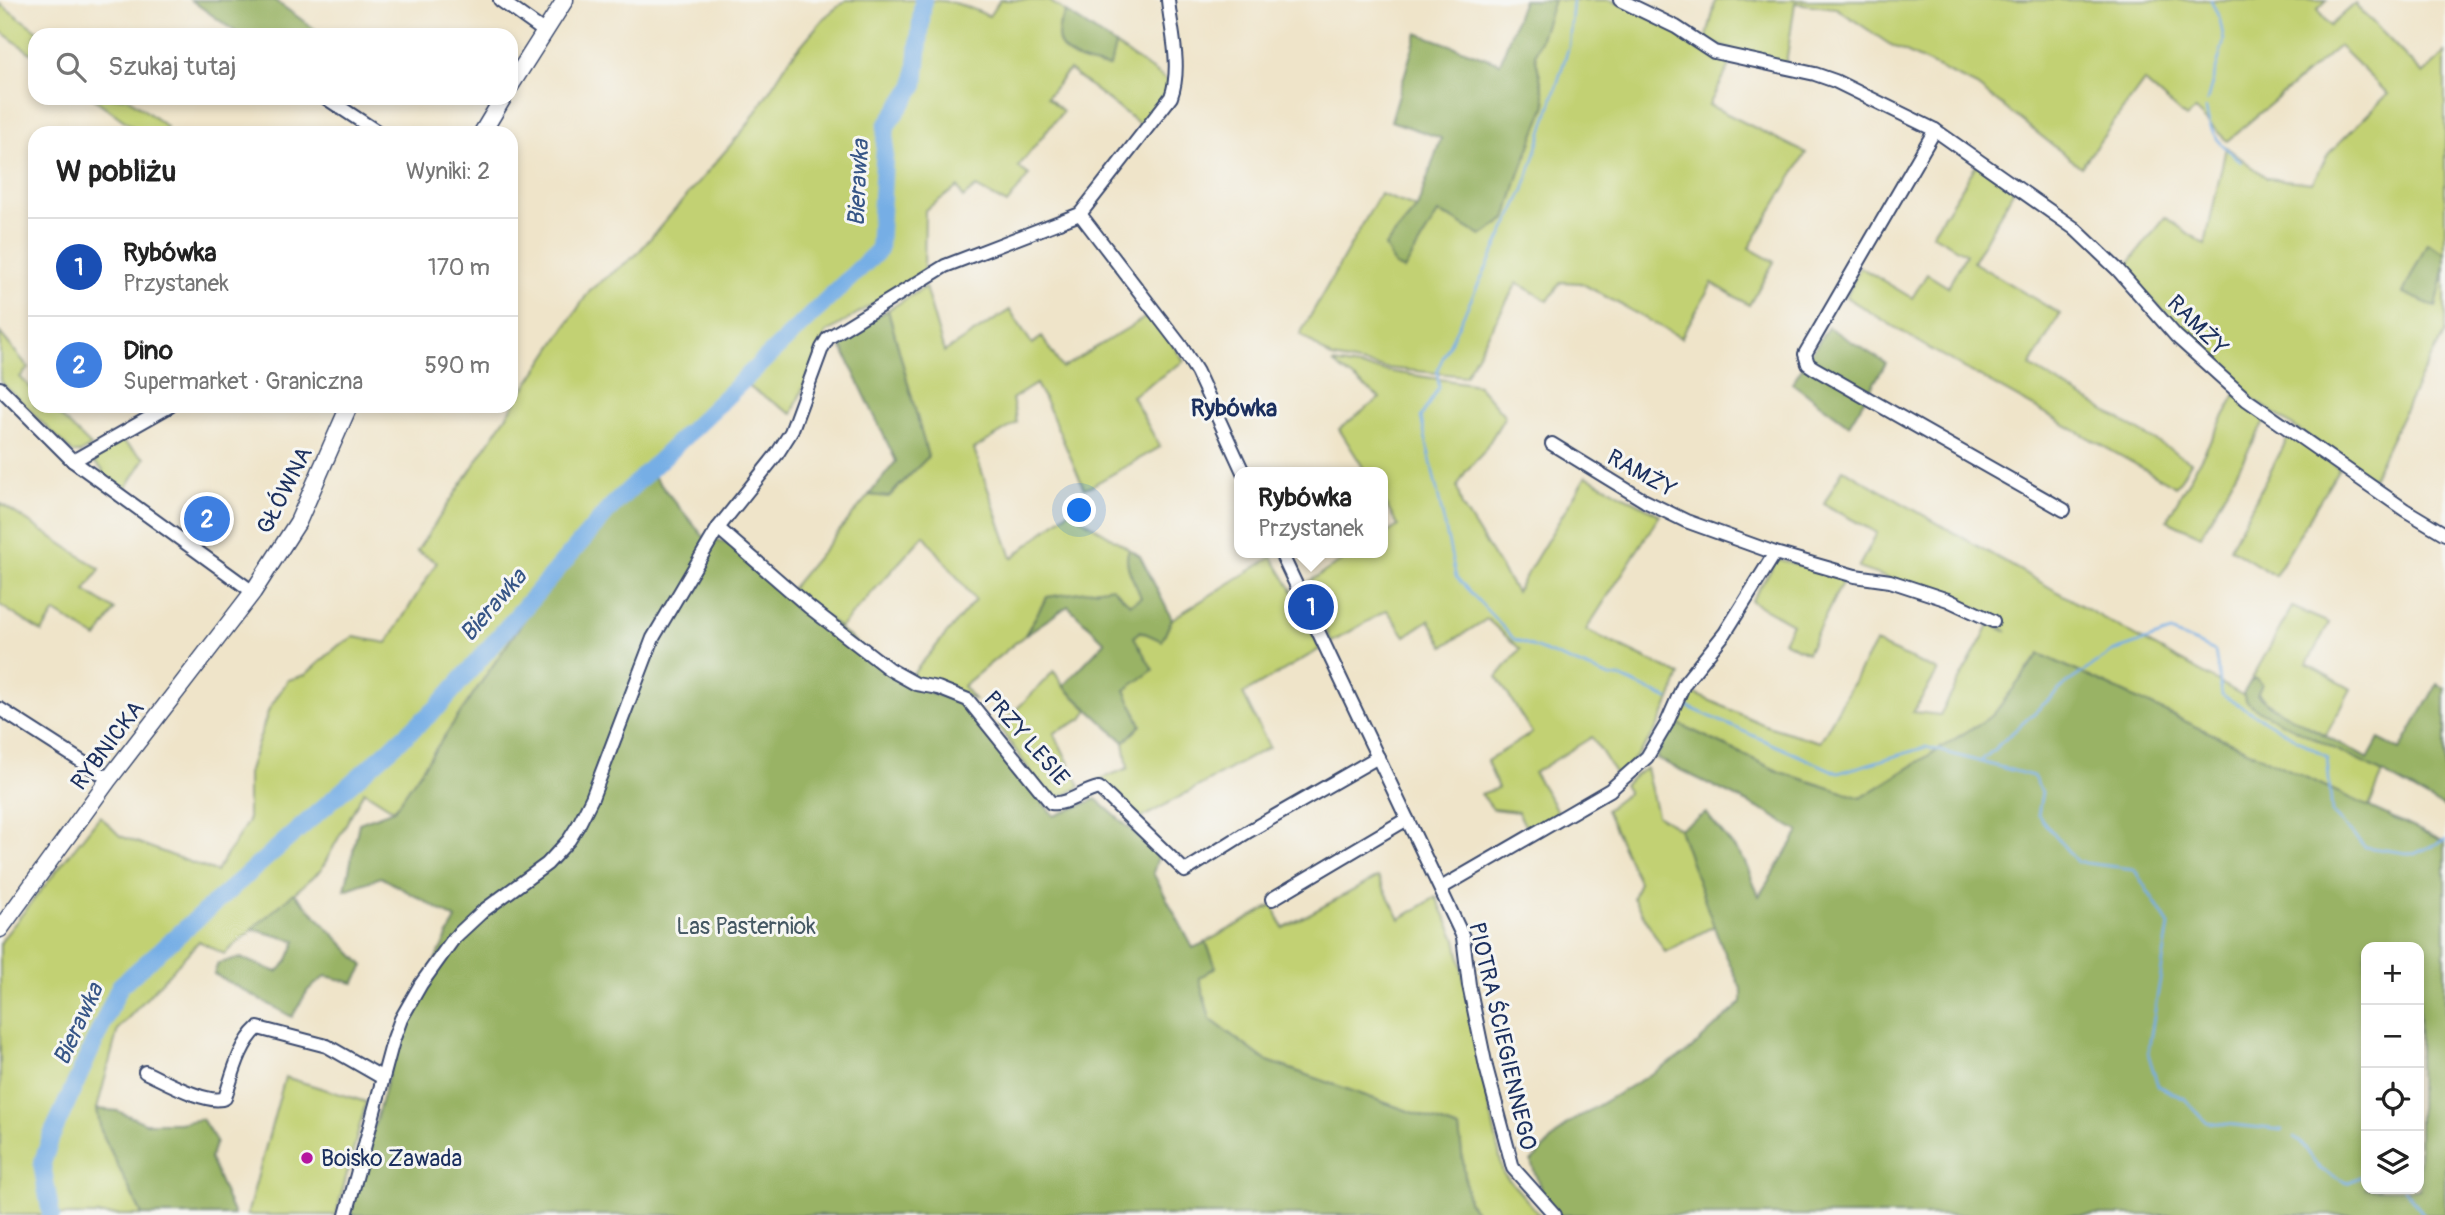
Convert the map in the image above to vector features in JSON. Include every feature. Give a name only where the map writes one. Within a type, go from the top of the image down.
[{"type":"main road","points":[[518,74],[565,0]]},
{"type":"main road","points":[[486,126],[499,105]]},
{"type":"main road","name":"GŁÓWNA","points":[[253,592],[298,522],[343,413]]},
{"type":"main road","name":"RYBNICKA","points":[[0,929],[109,779],[253,592]]},
{"type":"street","points":[[499,0],[545,32]]},
{"type":"street","points":[[346,1215],[401,1019],[421,984],[454,938],[483,911],[547,864],[579,824],[592,798],[653,638],[718,528],[777,454],[791,432],[828,338],[945,266],[1080,214],[1162,110],[1175,85],[1177,71],[1168,0]]},
{"type":"street","name":"RAMŻY","points":[[1620,0],[1676,27],[1714,52],[1815,74],[1835,81],[1935,130],[2074,228],[2118,270],[2176,336],[2247,400],[2404,510],[2445,534]]},
{"type":"street","points":[[337,105],[368,126]]},
{"type":"street","points":[[1935,130],[1805,354],[1808,364],[2064,510]]},
{"type":"street","points":[[1080,214],[1181,346],[1241,467]]},
{"type":"street","points":[[0,388],[73,461],[253,592]]},
{"type":"street","points":[[73,461],[158,413]]},
{"type":"street","name":"RAMŻY","points":[[1552,444],[1645,501],[1686,521],[1775,553],[1855,576],[1891,581],[1948,600],[1993,621]]},
{"type":"street","name":"PRZY LESIE","points":[[718,528],[809,607],[889,669],[916,684],[938,688],[968,700],[1051,803],[1061,804],[1087,790],[1099,788],[1185,871],[1378,757]]},
{"type":"street","points":[[1441,888],[1610,790],[1630,775],[1647,757],[1666,725],[1684,684],[1725,633],[1775,553]]},
{"type":"street","name":"PIOTRA ŚCIEGIENNEGO","points":[[1283,558],[1463,937],[1483,1053],[1513,1168],[1555,1215]]},
{"type":"street","points":[[0,709],[109,779]]},
{"type":"street","points":[[1272,899],[1407,819]]},
{"type":"street","points":[[145,1072],[206,1099],[220,1101],[225,1098],[249,1036],[258,1028],[327,1046],[383,1078]]},
{"type":"green space","points":[[191,0],[274,0],[313,28],[230,28]]},
{"type":"green space","points":[[846,0],[922,0],[920,14],[926,0],[944,1],[989,16],[1000,0],[1048,0],[1066,12],[1059,24],[1109,67],[1115,45],[1171,83],[1147,122],[1141,125],[1069,70],[1047,97],[1063,111],[1018,167],[1029,175],[1007,204],[976,187],[963,198],[958,187],[925,210],[924,272],[826,333],[792,414],[744,384],[883,251],[889,190],[875,205],[874,247],[583,534],[530,591],[552,579],[394,810],[364,791],[321,870],[224,954],[199,941],[118,1029],[97,1109],[101,1131],[142,1215],[0,1215],[0,944],[4,937],[100,816],[120,836],[216,872],[248,821],[248,773],[269,709],[288,680],[305,675],[339,645],[354,637],[387,643],[437,562],[417,551],[508,413],[518,413],[518,399],[590,290],[636,255],[746,127],[791,57],[824,18]]},
{"type":"green space","points":[[1523,0],[1554,0],[1535,55],[1546,104],[1519,175],[1506,219],[1481,236],[1438,213],[1404,270],[1395,266],[1385,246],[1417,208],[1441,138],[1391,121],[1417,33],[1500,63]]},
{"type":"green space","points":[[1554,0],[1610,0],[1636,10],[1731,63],[1709,105],[1806,153],[1749,248],[1774,262],[1749,305],[1712,283],[1681,338],[1581,283],[1561,282],[1548,301],[1517,283],[1465,376],[1386,368],[1332,358],[1300,334],[1380,194],[1417,208],[1385,246],[1403,270],[1438,213],[1481,236],[1506,219],[1519,175],[1546,104],[1535,55]]},
{"type":"green space","points":[[1716,0],[2327,0],[2317,10],[2330,26],[2355,4],[2423,74],[2445,53],[2445,253],[2427,244],[2425,249],[2436,307],[2445,266],[2445,333],[2422,374],[2372,479],[2250,397],[2123,271],[2165,217],[2205,245],[2226,147],[2267,178],[2312,183],[2329,153],[2388,94],[2339,46],[2227,141],[2195,110],[2186,118],[2144,81],[2081,167],[1977,86],[1889,44],[1836,8],[1795,3],[1786,64],[1706,41]]},
{"type":"green space","points":[[0,4],[33,28],[28,28],[28,51],[0,31]]},
{"type":"green space","points":[[1066,12],[1115,45],[1110,67],[1086,62],[1067,53],[1058,36]]},
{"type":"green space","points":[[103,105],[137,105],[166,126],[131,126]]},
{"type":"green space","points":[[1977,164],[2014,190],[1973,262],[2060,314],[2030,366],[2191,462],[2176,487],[1925,346],[1846,297],[1860,267],[1912,298],[1927,274],[1948,287],[1966,254],[1932,234]]},
{"type":"green space","points":[[2427,243],[2445,253],[2445,266],[2436,307],[2403,293]]},
{"type":"green space","points":[[925,287],[944,352],[1010,310],[1032,344],[1042,337],[1062,368],[1151,314],[1184,361],[1132,396],[1160,447],[1091,486],[1084,488],[1036,384],[1012,399],[1017,423],[974,449],[1012,558],[1069,511],[1129,549],[1129,568],[1142,598],[1130,605],[1047,597],[1025,635],[963,686],[974,699],[910,677],[975,600],[924,535],[840,628],[791,589],[869,495],[889,497],[928,457],[888,310]]},
{"type":"green space","points":[[888,310],[928,457],[888,497],[869,495],[896,461],[837,337]]},
{"type":"green space","points":[[1828,327],[1886,363],[1849,425],[1792,383]]},
{"type":"green space","points":[[0,333],[28,367],[20,377],[28,385],[28,409],[0,381]]},
{"type":"green space","points":[[1333,363],[1478,385],[1505,416],[1483,453],[1466,471],[1457,487],[1462,506],[1516,592],[1586,476],[1660,515],[1586,630],[1680,675],[1668,705],[1656,730],[1630,764],[1617,776],[1592,737],[1534,773],[1558,812],[1528,831],[1518,812],[1493,809],[1481,794],[1498,788],[1487,761],[1532,733],[1497,677],[1520,649],[1487,619],[1444,646],[1429,620],[1405,636],[1387,610],[1332,642],[1303,585],[1347,558],[1388,558],[1388,533],[1398,526],[1388,509],[1388,467],[1363,467],[1339,429],[1380,398]]},
{"type":"green space","points":[[2236,394],[2267,417],[2201,536],[2167,520]]},
{"type":"green space","points":[[32,413],[57,413],[91,446],[80,453],[73,453]]},
{"type":"green space","points":[[2290,434],[2339,468],[2275,576],[2230,548]]},
{"type":"green space","points":[[120,440],[145,458],[123,493],[100,474],[103,470],[89,458]]},
{"type":"green space","points":[[1843,469],[2103,618],[2383,773],[2369,807],[2040,654],[1993,715],[1861,798],[1780,772],[1673,721],[1686,690],[1767,726],[1820,742],[1875,643],[1938,671],[1913,712],[1940,715],[1990,624],[2008,632],[1978,609],[1858,568],[1877,533],[1824,504]]},
{"type":"green space","name":"Las Pasterniok","points":[[651,473],[703,536],[734,545],[911,686],[959,702],[1054,816],[1096,799],[1159,854],[1153,873],[1193,948],[1206,942],[1216,967],[1199,978],[1210,1019],[1265,1060],[1459,1129],[1468,1201],[1479,1215],[350,1215],[402,1025],[456,919],[381,877],[345,890],[359,823],[394,810],[552,579]]},
{"type":"green space","points":[[0,503],[100,569],[85,591],[115,610],[97,638],[55,612],[42,632],[0,605]]},
{"type":"green space","points":[[1129,549],[1140,556],[1172,619],[1162,641],[1140,631],[1134,637],[1153,670],[1125,690],[1141,725],[1124,742],[1063,686],[1105,642],[1068,606],[1025,635],[1047,597],[1112,587],[1130,604],[1141,598],[1128,568]]},
{"type":"green space","points":[[1273,558],[1293,592],[1320,649],[1243,694],[1269,747],[1138,820],[1098,780],[1128,768],[1124,742],[1141,725],[1125,690],[1133,637],[1140,631],[1162,640],[1172,619]]},
{"type":"green space","points":[[1778,559],[1845,577],[1807,653],[1783,641],[1792,624],[1751,601]]},
{"type":"green space","points":[[2292,607],[2329,623],[2307,664],[2351,689],[2326,735],[2274,707],[2250,682]]},
{"type":"green space","points":[[2040,654],[2445,842],[2445,1215],[1556,1215],[1548,1209],[1531,1162],[1567,1124],[1688,1052],[1742,1002],[1742,991],[1717,935],[1679,829],[1706,813],[1744,860],[1759,896],[1799,832],[1766,812],[1656,758],[1673,721],[1780,772],[1861,798],[1993,715]]},
{"type":"green space","points":[[1054,671],[1063,686],[1088,710],[1082,719],[1054,733],[1080,786],[1056,798],[1043,789],[999,727]]},
{"type":"green space","points":[[2255,678],[2262,684],[2257,695],[2269,705],[2368,759],[2379,739],[2400,750],[2437,684],[2445,688],[2445,808],[2383,773],[2261,712],[2246,701],[2243,694]]},
{"type":"green space","points":[[1646,768],[1657,815],[1679,829],[1714,926],[1665,952],[1633,898],[1639,882],[1606,810],[1628,793],[1623,785]]},
{"type":"green space","points":[[1378,877],[1400,919],[1436,897],[1456,939],[1503,1173],[1540,1215],[1479,1215],[1468,1201],[1459,1129],[1265,1060],[1210,1019],[1199,978],[1216,967],[1206,942],[1273,905],[1283,928]]},
{"type":"green space","points":[[294,893],[364,966],[354,983],[326,976],[308,990],[292,1017],[214,974],[218,963],[241,958],[277,972],[287,962],[296,941],[252,929]]},
{"type":"green space","name":"Boisko Zawada","points":[[285,1077],[366,1102],[336,1215],[247,1215]]},
{"type":"green space","points":[[97,1109],[118,1111],[145,1123],[179,1123],[202,1119],[216,1141],[210,1159],[234,1215],[142,1215],[101,1131]]},
{"type":"waterway","name":"Bierawka","points":[[51,1215],[42,1164],[51,1137],[120,986],[438,707],[612,506],[879,250],[886,126],[915,85],[923,0]]},
{"type":"waterway","points":[[1573,0],[1569,46],[1524,190],[1437,370],[1439,387],[1421,417],[1456,577],[1514,639],[1610,677],[1622,678],[1668,699]]},
{"type":"waterway","points":[[2207,101],[2224,41],[2220,20],[2211,0]]},
{"type":"waterway","points":[[2206,109],[2214,134],[2241,162]]},
{"type":"waterway","points":[[1980,762],[2067,683],[2114,651],[2171,632],[2215,651],[2222,695],[2327,757],[2332,813],[2365,847],[2414,854],[2445,840]]},
{"type":"waterway","points":[[1684,705],[1838,773],[1926,747],[2033,776],[2042,792],[2038,815],[2077,862],[2134,869],[2169,925],[2148,1053],[2158,1086],[2185,1099],[2206,1122],[2282,1130]]},
{"type":"waterway","points":[[2294,1137],[2300,1141],[2320,1169],[2347,1183],[2361,1176]]},
{"type":"waterway","points":[[2408,1194],[2424,1215]]},
{"type":"place","name":"Dino","points":[[207,519]]},
{"type":"place","name":"Rybówka","points":[[1311,607]]},
{"type":"place","name":"Boisko Zawada","points":[[307,1158]]},
{"type":"district","name":"Rybówka","points":[[1234,408]]}]
